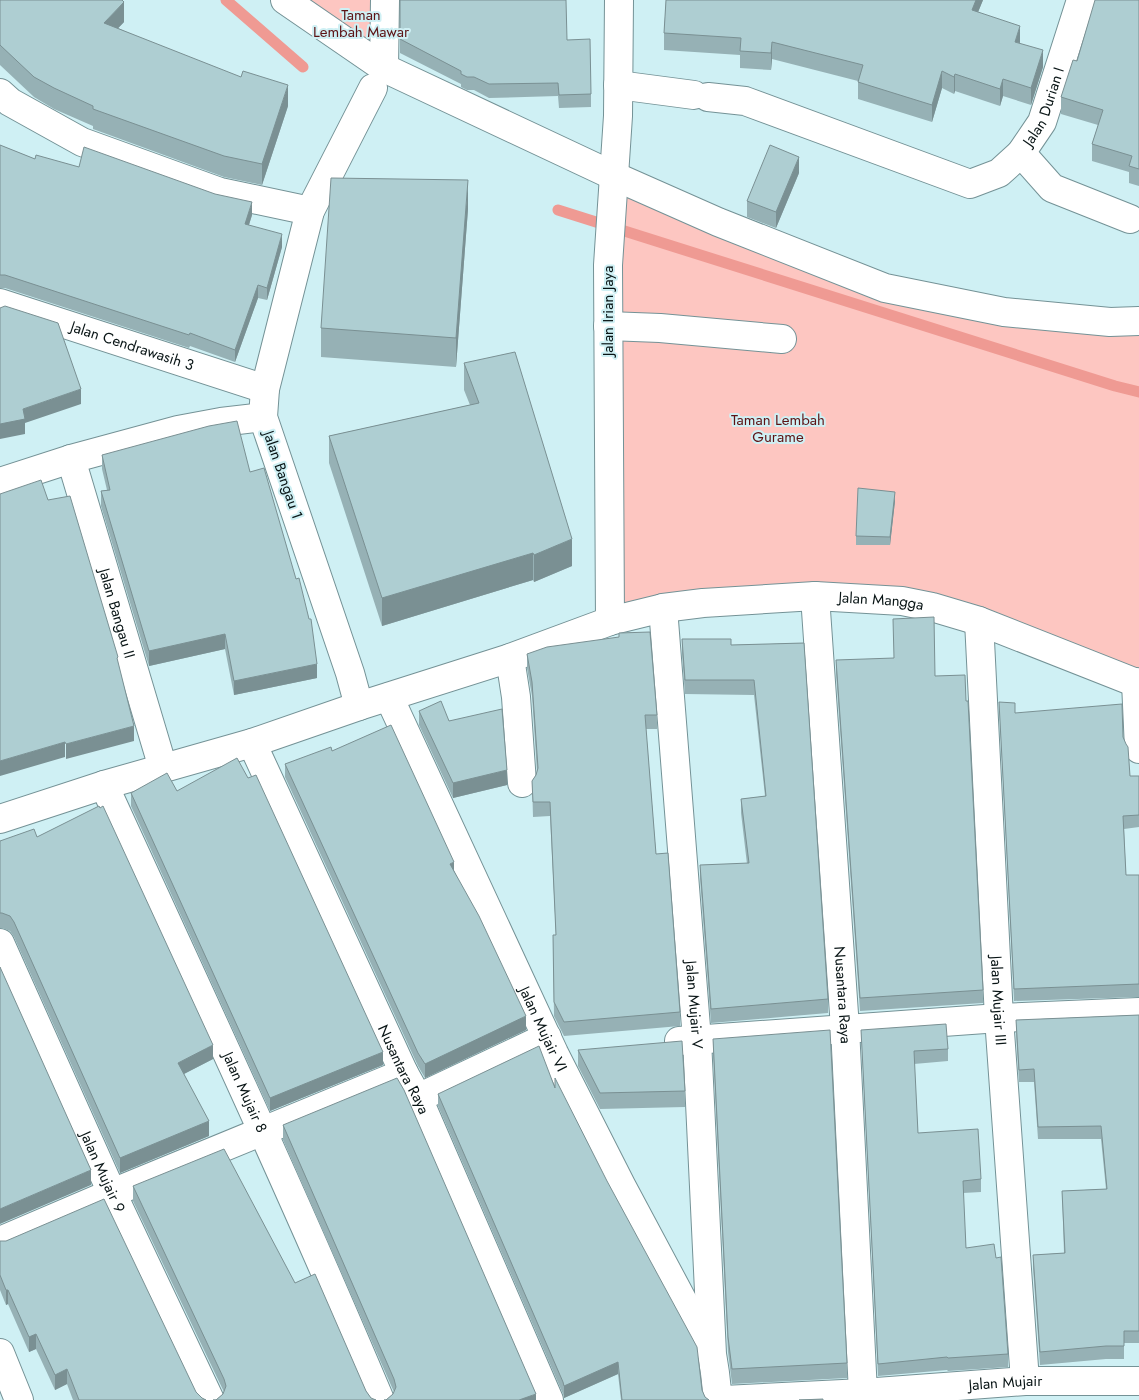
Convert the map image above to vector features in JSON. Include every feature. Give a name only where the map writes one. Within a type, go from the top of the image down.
[{"type":"street","points":[[285,0],[379,78],[614,176],[718,222],[885,288],[1004,312],[1110,322],[1139,321]]},
{"type":"street","points":[[263,417],[265,389],[310,211],[379,78],[385,0]]},
{"type":"street","name":"Jalan Irian Jaya","points":[[610,621],[608,265],[618,116],[619,0]]},
{"type":"street","name":"Jalan Durian I","points":[[618,85],[745,101],[970,184],[999,173],[1020,153],[1042,122],[1081,0]]},
{"type":"street","points":[[2,103],[82,142],[220,192],[310,211]]},
{"type":"street","points":[[1020,153],[1052,188],[1130,219]]},
{"type":"street","name":"Jalan Cendrawasih 3","points":[[0,303],[265,389]]},
{"type":"street","points":[[608,326],[660,328],[782,339]]},
{"type":"street","name":"Jalan Bangau 1","points":[[0,482],[71,459],[178,430],[263,417],[350,673],[359,706]]},
{"type":"street","name":"Jalan Bangau II","points":[[71,459],[163,768]]},
{"type":"street","name":"Jalan Mangga","points":[[0,819],[104,785],[252,743],[359,706],[510,658],[610,621],[663,608],[703,602],[816,596],[902,601],[932,607],[980,621],[1137,683]]},
{"type":"street","name":"Nusantara Raya","points":[[816,596],[845,1028],[863,1393]]},
{"type":"street","name":"Jalan Mujair V","points":[[663,608],[697,1040],[712,1354],[718,1400]]},
{"type":"street","name":"Jalan Mujair III","points":[[980,621],[999,1018],[1025,1381]]},
{"type":"street","points":[[510,658],[516,697],[522,783]]},
{"type":"street","points":[[1137,683],[1139,749]]},
{"type":"street","name":"Jalan Mujair VI","points":[[389,697],[551,1045],[621,1185],[712,1354]]},
{"type":"street","name":"Nusantara Raya","points":[[252,743],[404,1073],[418,1098],[549,1400]]},
{"type":"street","name":"Jalan Mujair 8","points":[[104,785],[263,1132],[380,1400]]},
{"type":"street","name":"Jalan Mujair 9","points":[[0,943],[112,1193],[210,1400]]},
{"type":"street","points":[[659,1043],[999,1018],[1139,1012]]},
{"type":"street","points":[[418,1098],[551,1045],[582,1051]]},
{"type":"street","points":[[0,1241],[404,1073]]},
{"type":"street","points":[[0,1353],[19,1400]]},
{"type":"street","name":"Jalan Mujair","points":[[724,1400],[863,1393],[1025,1381],[1139,1381]]},
{"type":"green space","name":"Taman Lembah Mawar","points":[[285,0],[385,0],[384,68]]},
{"type":"green space","name":"Taman Lembah Gurame","points":[[614,176],[885,288],[1139,321],[1139,684],[902,601],[610,621]]},
{"type":"building","points":[[0,0],[122,0],[124,2],[104,23],[241,77],[243,71],[288,85],[262,164],[224,156],[93,109],[93,106],[34,77],[0,45]]},
{"type":"building","points":[[400,0],[566,0],[567,40],[590,39],[591,94],[559,95],[558,83],[489,84],[474,77],[467,77],[461,74],[461,71],[400,39]]},
{"type":"building","points":[[666,0],[976,0],[972,10],[1020,26],[1015,42],[1043,50],[1031,88],[1003,79],[1000,89],[955,74],[954,77],[942,71],[932,105],[858,82],[863,65],[772,42],[771,53],[740,51],[741,38],[664,33]]},
{"type":"building","points":[[1095,0],[1139,0],[1139,169],[1129,166],[1132,156],[1092,144],[1103,110],[1061,97],[1073,60],[1077,61]]},
{"type":"building","points":[[0,145],[35,159],[36,155],[79,167],[84,147],[215,194],[252,202],[245,224],[282,234],[267,288],[258,285],[235,350],[190,333],[189,335],[5,275],[0,275]]},
{"type":"building","points":[[770,145],[799,157],[776,212],[747,201]]},
{"type":"building","points":[[331,178],[468,180],[456,338],[321,328]]},
{"type":"building","points":[[5,306],[58,323],[81,389],[23,409],[25,419],[0,424],[0,308]]},
{"type":"building","points":[[515,352],[572,539],[534,555],[533,553],[382,598],[329,436],[479,403],[464,363]]},
{"type":"building","points":[[237,421],[250,472],[264,468],[296,579],[299,578],[309,619],[311,619],[317,664],[234,681],[225,634],[149,651],[101,491],[110,490],[102,455],[209,426]]},
{"type":"building","points":[[41,480],[48,500],[70,496],[118,657],[134,726],[66,744],[65,742],[0,761],[0,494]]},
{"type":"building","points":[[858,488],[895,492],[890,537],[856,536]]},
{"type":"building","points":[[934,617],[935,676],[965,675],[966,701],[968,701],[983,990],[860,998],[836,660],[894,658],[893,619]]},
{"type":"building","points":[[650,632],[657,715],[645,715],[656,854],[668,853],[680,1012],[564,1022],[554,1002],[553,935],[556,935],[550,802],[533,802],[532,781],[538,768],[532,682],[527,654],[547,647],[619,637],[619,633]]},
{"type":"building","points":[[682,639],[731,639],[731,645],[804,643],[828,999],[711,1009],[700,865],[749,863],[741,799],[766,796],[754,680],[685,680]]},
{"type":"building","points":[[441,701],[449,721],[502,709],[507,770],[453,783],[419,711]]},
{"type":"building","points":[[999,702],[1015,703],[1015,713],[1122,704],[1123,737],[1128,747],[1130,776],[1139,776],[1139,815],[1123,816],[1126,875],[1139,875],[1139,984],[1014,989]]},
{"type":"building","points":[[391,725],[454,862],[450,864],[479,916],[526,1016],[425,1064],[418,1053],[285,764],[331,747],[332,751]]},
{"type":"building","points":[[237,758],[248,778],[256,775],[383,1052],[270,1098],[131,793],[167,773],[177,791]]},
{"type":"building","points":[[99,806],[100,808],[103,806],[213,1045],[178,1063],[209,1121],[120,1158],[14,922],[10,916],[0,913],[0,841],[34,829],[37,837]]},
{"type":"building","points":[[0,967],[91,1170],[0,1209]]},
{"type":"building","points":[[1139,1015],[1139,1331],[1124,1331],[1124,1346],[1040,1352],[1033,1255],[1065,1253],[1062,1191],[1107,1189],[1101,1126],[1038,1127],[1034,1069],[1019,1070],[1016,1020]]},
{"type":"building","points":[[946,1024],[948,1049],[914,1051],[918,1133],[978,1129],[981,1179],[963,1181],[966,1248],[994,1244],[996,1258],[1001,1257],[1008,1354],[947,1357],[878,1364],[861,1030]]},
{"type":"building","points":[[830,1030],[847,1363],[732,1369],[728,1337],[713,1039]]},
{"type":"building","points":[[682,1041],[685,1091],[600,1093],[578,1050]]},
{"type":"building","points":[[539,1046],[555,1088],[555,1078],[607,1181],[697,1347],[702,1390],[705,1397],[709,1400],[622,1400],[618,1362],[564,1386],[438,1094]]},
{"type":"building","points":[[397,1078],[404,1090],[536,1394],[519,1400],[386,1400],[393,1394],[396,1387],[394,1379],[283,1125]]},
{"type":"building","points":[[224,1149],[295,1283],[315,1274],[366,1391],[371,1398],[376,1400],[216,1400],[223,1394],[226,1386],[224,1379],[133,1186]]},
{"type":"building","points":[[104,1199],[196,1392],[206,1400],[79,1400],[67,1369],[55,1375],[36,1334],[29,1337],[0,1275],[0,1241],[6,1241]]},
{"type":"waterway","points":[[226,0],[303,67]]},
{"type":"waterway","points":[[558,210],[1139,392]]}]
